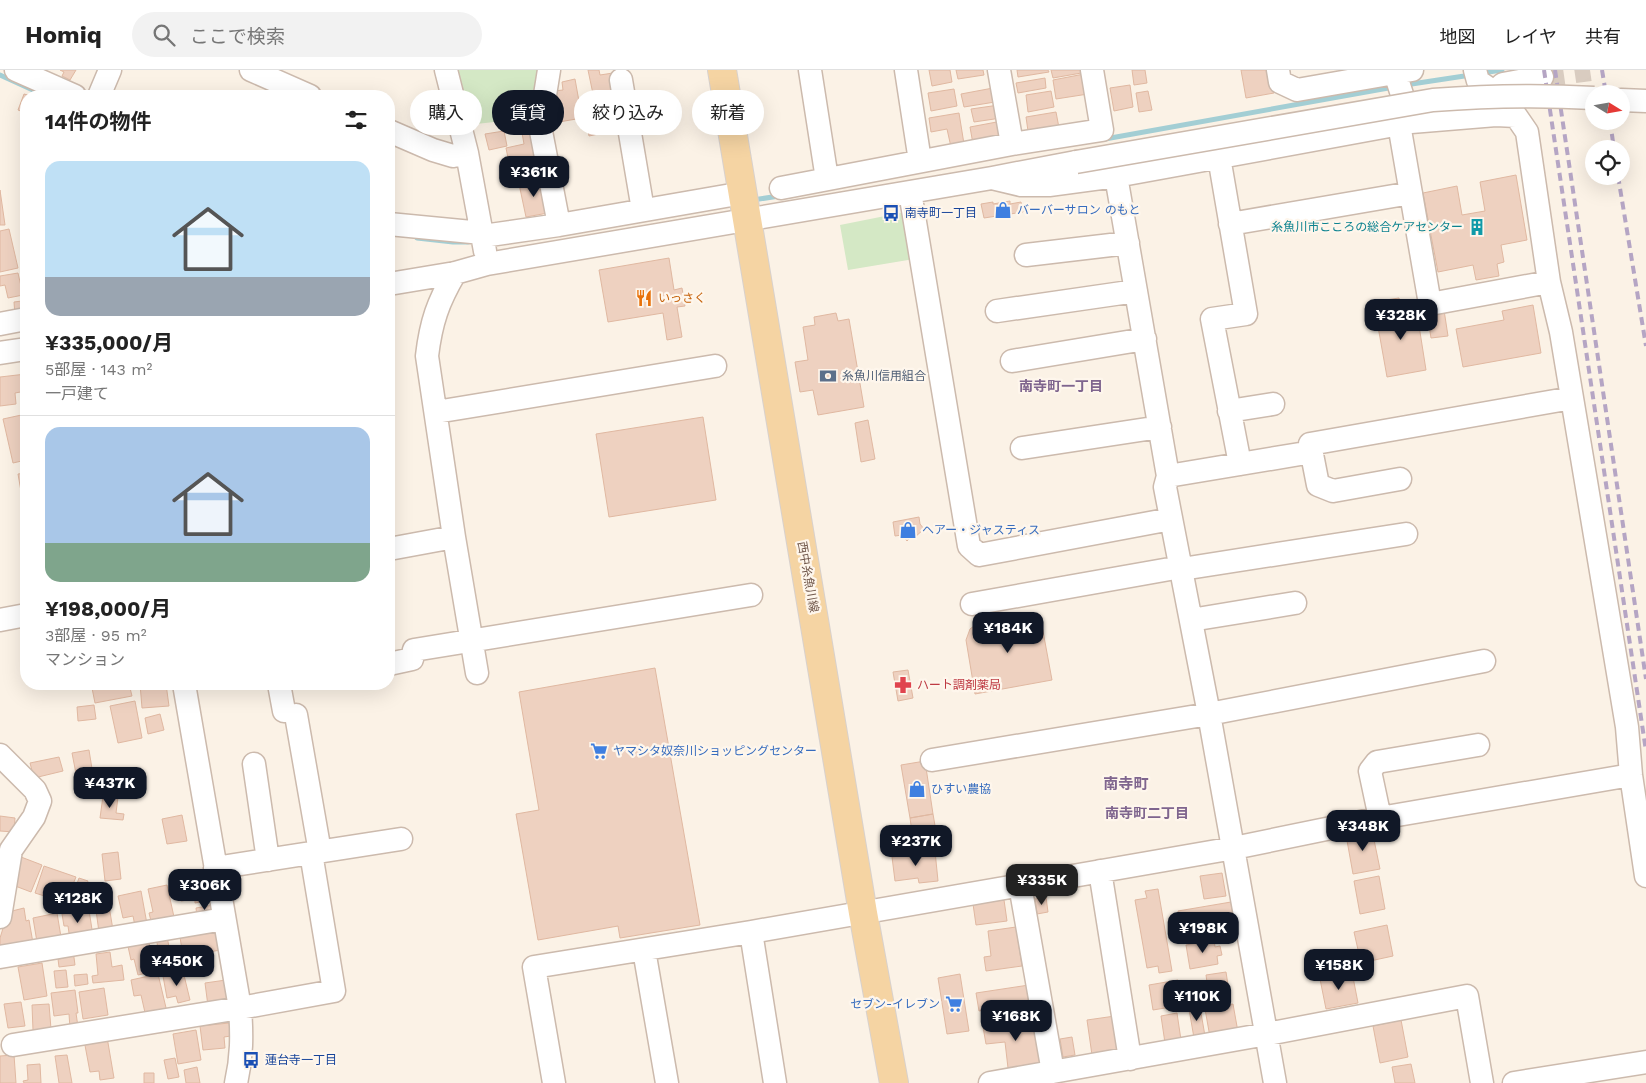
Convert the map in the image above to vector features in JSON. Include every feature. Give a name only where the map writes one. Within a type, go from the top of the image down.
[{"type":"main road","name":"西中糸魚川線","points":[[722,70],[863,913],[894,1083]]},
{"type":"street","points":[[16,70],[61,90]]},
{"type":"street","points":[[102,90],[110,70]]},
{"type":"street","points":[[250,70],[296,90]]},
{"type":"street","points":[[446,70],[466,153],[487,264]]},
{"type":"street","points":[[548,70],[540,126],[559,226]]},
{"type":"street","points":[[810,70],[827,179]]},
{"type":"street","points":[[906,70],[920,161]]},
{"type":"street","points":[[999,70],[1012,144]]},
{"type":"street","points":[[781,188],[1012,144],[1102,130],[1092,70]]},
{"type":"street","points":[[1278,70],[1280,82],[1297,90],[1404,72],[1405,123],[1411,193],[1430,304],[1548,282]]},
{"type":"street","points":[[1475,70],[1478,81],[1494,92]]},
{"type":"street","points":[[1494,92],[1503,84],[1542,77]]},
{"type":"street","points":[[621,80],[643,210]]},
{"type":"street","points":[[1494,92],[1496,115]]},
{"type":"street","points":[[395,283],[487,264],[992,178],[1433,100],[1547,95],[1585,97]]},
{"type":"street","points":[[1630,100],[1646,101]]},
{"type":"street","points":[[992,178],[1021,185],[1049,185],[1116,176],[1405,123],[1496,115],[1516,116],[1527,132],[1548,282],[1561,332],[1627,727],[1631,775],[1646,876]]},
{"type":"street","points":[[395,134],[453,156],[466,153]]},
{"type":"street","points":[[1219,157],[1246,314],[1212,319],[1240,464]]},
{"type":"street","points":[[1116,176],[1168,476],[1165,487],[1192,620],[1275,1083]]},
{"type":"street","points":[[910,192],[969,546],[979,555],[1171,519]]},
{"type":"street","points":[[395,225],[483,235],[559,226],[743,193]]},
{"type":"street","points":[[1230,224],[1411,193]]},
{"type":"street","points":[[1026,255],[1128,242]]},
{"type":"street","points":[[455,272],[441,297],[430,332],[427,356],[454,537],[478,674]]},
{"type":"street","points":[[997,311],[1136,291]]},
{"type":"street","points":[[0,324],[20,321]]},
{"type":"street","points":[[1012,362],[1144,339]]},
{"type":"street","points":[[0,353],[20,350]]},
{"type":"street","points":[[436,412],[715,366]]},
{"type":"street","points":[[1400,479],[1333,492],[1318,485],[1310,444],[1572,398]]},
{"type":"street","points":[[1229,411],[1273,404]]},
{"type":"street","points":[[1022,448],[1160,427]]},
{"type":"street","points":[[1168,476],[1312,452]]},
{"type":"street","points":[[972,604],[1182,568],[1406,534]]},
{"type":"street","points":[[395,548],[454,537]]},
{"type":"street","points":[[395,663],[412,659],[414,650],[751,595]]},
{"type":"street","points":[[1192,620],[1296,603]]},
{"type":"street","points":[[0,620],[20,616]]},
{"type":"street","points":[[932,760],[1209,714],[1484,661]]},
{"type":"street","points":[[185,690],[240,1008],[241,1062],[236,1083]]},
{"type":"street","points":[[13,1045],[334,991],[315,853],[290,713],[281,690]]},
{"type":"street","points":[[1380,818],[1370,771],[1377,762],[1478,745]]},
{"type":"street","points":[[0,755],[35,790],[40,801],[34,817],[11,850],[0,917]]},
{"type":"street","points":[[254,764],[268,860]]},
{"type":"street","points":[[554,1083],[534,967],[863,913],[1234,848],[1380,818],[1631,775]]},
{"type":"street","points":[[215,868],[401,839]]},
{"type":"street","points":[[1100,871],[1130,1058]]},
{"type":"street","points":[[1020,885],[1065,1075]]},
{"type":"street","points":[[0,957],[224,918]]},
{"type":"street","points":[[752,932],[775,1083]]},
{"type":"street","points":[[644,950],[667,1083]]},
{"type":"street","points":[[990,1083],[1065,1075],[1130,1058],[1467,996],[1482,1083]]},
{"type":"street","points":[[1514,1083],[1646,1062]]},
{"type":"green space","points":[[453,70],[539,70],[536,90],[492,90],[492,122],[482,123],[482,90],[458,90]]},
{"type":"green space","points":[[905,212],[914,259],[848,270],[840,225]]},
{"type":"building","points":[[60,70],[76,70],[70,80],[62,76],[64,72]]},
{"type":"building","points":[[588,70],[599,70],[600,75],[613,73],[616,90],[592,90]]},
{"type":"building","points":[[929,70],[950,70],[952,82],[932,86]]},
{"type":"building","points":[[956,70],[983,70],[984,75],[958,79]]},
{"type":"building","points":[[1017,70],[1048,70],[1049,72],[1018,77]]},
{"type":"building","points":[[1051,70],[1086,70],[1087,72],[1053,78]]},
{"type":"building","points":[[1132,70],[1145,70],[1147,83],[1134,85]]},
{"type":"building","points":[[1241,70],[1270,70],[1274,93],[1246,98]]},
{"type":"building","points":[[1084,74],[1088,94],[1056,99],[1053,80]]},
{"type":"building","points":[[1045,78],[1046,88],[1018,93],[1016,83]]},
{"type":"building","points":[[575,79],[577,90],[574,90],[574,119],[564,121],[564,90],[562,82]]},
{"type":"building","points":[[1130,85],[1133,107],[1114,111],[1110,88]]},
{"type":"building","points":[[993,88],[995,102],[964,107],[961,94]]},
{"type":"building","points":[[954,89],[957,106],[931,111],[928,93]]},
{"type":"building","points":[[1051,91],[1054,107],[1028,112],[1026,95]]},
{"type":"building","points":[[1148,91],[1152,110],[1139,112],[1136,93]]},
{"type":"building","points":[[999,105],[1001,118],[974,122],[971,109]]},
{"type":"building","points":[[1056,112],[1060,133],[1029,138],[1026,117]]},
{"type":"building","points":[[959,113],[964,144],[951,147],[947,129],[931,132],[929,118]]},
{"type":"building","points":[[1002,121],[1005,139],[973,144],[970,127]]},
{"type":"building","points":[[485,134],[505,135],[507,146],[489,150]]},
{"type":"building","points":[[522,135],[533,135],[541,172],[512,178],[506,148],[524,144]]},
{"type":"building","name":"糸魚川市こころの総合ケアセンター","points":[[1516,175],[1527,240],[1501,245],[1504,262],[1497,264],[1499,276],[1476,280],[1473,265],[1438,272],[1423,193],[1457,186],[1462,215],[1485,211],[1480,182]]},
{"type":"building","points":[[541,179],[548,213],[526,217],[519,184]]},
{"type":"building","points":[[0,190],[5,225],[0,225]]},
{"type":"building","name":"バーバーサロン のもと","points":[[1010,201],[1010,204],[1021,202],[1023,212],[984,218],[981,204]]},
{"type":"building","points":[[9,229],[18,268],[0,272],[0,231]]},
{"type":"building","name":"いっさく","points":[[669,258],[674,290],[682,288],[685,306],[677,307],[682,337],[667,340],[663,313],[608,322],[599,270]]},
{"type":"building","points":[[18,273],[20,296],[8,298],[5,285],[0,286],[0,276]]},
{"type":"building","points":[[1399,298],[1403,316],[1417,313],[1426,370],[1387,377],[1377,321],[1389,318],[1386,300]]},
{"type":"building","points":[[20,301],[20,314],[15,315],[14,302]]},
{"type":"building","points":[[1533,305],[1541,353],[1463,367],[1456,329],[1504,320],[1502,311]]},
{"type":"building","points":[[1444,310],[1448,336],[1431,338],[1427,313]]},
{"type":"building","name":"糸魚川信用組合","points":[[836,313],[838,321],[849,319],[864,407],[818,415],[813,390],[800,392],[795,362],[808,360],[803,327],[815,325],[814,317]]},
{"type":"building","points":[[20,375],[20,392],[15,393],[16,404],[0,406],[0,377]]},
{"type":"building","points":[[20,415],[20,461],[13,463],[3,419]]},
{"type":"building","points":[[703,417],[716,500],[609,517],[596,434]]},
{"type":"building","points":[[868,420],[875,459],[861,462],[855,423]]},
{"type":"building","name":"ヘアー・ジャスティス","points":[[919,517],[920,524],[924,529],[914,538],[912,536],[907,541],[902,535],[895,536],[893,522]]},
{"type":"building","points":[[1040,615],[1052,680],[975,694],[966,640],[970,629],[974,626]]},
{"type":"building","name":"ヤマシタ奴奈川ショッピングセンター","points":[[655,668],[700,925],[620,938],[618,926],[538,940],[516,814],[539,810],[519,692]]},
{"type":"building","name":"ハート調剤薬局","points":[[908,670],[913,698],[898,701],[893,672]]},
{"type":"building","points":[[92,690],[130,690],[132,696],[95,703]]},
{"type":"building","points":[[140,690],[167,690],[169,706],[142,708]]},
{"type":"building","points":[[135,701],[142,738],[118,743],[110,706]]},
{"type":"building","points":[[94,705],[96,719],[78,721],[77,707]]},
{"type":"building","points":[[160,714],[164,730],[148,734],[145,718]]},
{"type":"building","points":[[89,750],[94,781],[78,784],[72,753]]},
{"type":"building","points":[[59,757],[63,771],[34,778],[30,763]]},
{"type":"building","name":"ひすい農協","points":[[925,761],[933,814],[910,818],[901,765]]},
{"type":"building","points":[[103,796],[118,797],[116,813],[124,814],[123,820],[100,818]]},
{"type":"building","points":[[933,814],[938,843],[914,846],[910,818]]},
{"type":"building","points":[[182,815],[187,841],[167,844],[162,819]]},
{"type":"building","points":[[0,816],[15,818],[14,832],[0,831]]},
{"type":"building","points":[[1372,830],[1380,869],[1353,874],[1346,835]]},
{"type":"building","points":[[935,851],[938,881],[919,883],[918,878],[895,881],[892,857]]},
{"type":"building","points":[[118,852],[121,879],[105,881],[102,854]]},
{"type":"building","points":[[21,857],[42,865],[31,892],[10,884]]},
{"type":"building","points":[[44,866],[76,877],[71,889],[59,885],[54,899],[35,893]]},
{"type":"building","points":[[1222,873],[1226,896],[1204,899],[1200,876]]},
{"type":"building","points":[[1379,876],[1385,909],[1360,914],[1354,881]]},
{"type":"building","points":[[207,877],[211,900],[195,903],[195,899],[181,901],[178,885],[191,883],[190,880]]},
{"type":"building","points":[[79,878],[88,881],[84,892],[75,889]]},
{"type":"building","points":[[167,885],[174,917],[152,925],[149,913],[153,912],[148,889]]},
{"type":"building","points":[[1158,889],[1172,971],[1159,973],[1158,966],[1147,968],[1135,900],[1147,898],[1145,891]]},
{"type":"building","points":[[141,891],[147,924],[135,926],[133,916],[123,918],[118,896]]},
{"type":"building","points":[[107,894],[113,930],[99,932],[94,896]]},
{"type":"building","points":[[1046,897],[1048,912],[1037,914],[1035,899]]},
{"type":"building","points":[[1004,900],[1007,921],[976,925],[973,904]]},
{"type":"building","points":[[1231,902],[1233,915],[1221,918],[1223,930],[1182,937],[1178,911]]},
{"type":"building","points":[[213,905],[214,915],[197,917],[196,908]]},
{"type":"building","points":[[24,908],[26,921],[29,920],[33,943],[0,950],[0,938],[4,925],[10,924],[8,912]]},
{"type":"building","points":[[89,910],[93,936],[70,940],[68,926],[64,926],[62,914]]},
{"type":"building","points":[[57,913],[61,937],[37,942],[33,918]]},
{"type":"building","points":[[217,925],[221,950],[183,956],[179,931]]},
{"type":"building","points":[[1387,925],[1393,956],[1361,963],[1354,932]]},
{"type":"building","points":[[1016,927],[1022,966],[986,971],[984,957],[991,956],[988,931]]},
{"type":"building","points":[[167,936],[172,964],[161,966],[156,937]]},
{"type":"building","points":[[148,938],[155,971],[138,975],[134,959],[131,960],[127,942]]},
{"type":"building","points":[[1214,940],[1215,947],[1220,946],[1222,955],[1217,956],[1218,964],[1190,969],[1186,945]]},
{"type":"building","points":[[73,950],[75,965],[59,967],[58,959],[64,958],[63,951]]},
{"type":"building","points":[[110,952],[112,967],[122,965],[124,980],[93,983],[92,976],[98,975],[96,954]]},
{"type":"building","points":[[42,963],[47,996],[24,1000],[18,967]]},
{"type":"building","points":[[66,970],[68,987],[56,988],[54,971]]},
{"type":"building","points":[[183,971],[190,1000],[178,1003],[176,996],[167,998],[163,976]]},
{"type":"building","points":[[1226,972],[1230,998],[1224,1000],[1223,995],[1209,997],[1206,975]]},
{"type":"building","points":[[1352,972],[1358,1003],[1326,1009],[1320,979]]},
{"type":"building","points":[[87,974],[88,984],[75,986],[74,975]]},
{"type":"building","points":[[158,974],[167,1012],[146,1017],[141,995],[134,996],[131,980]]},
{"type":"building","name":"セブン-イレブン","points":[[960,974],[969,1031],[947,1034],[938,978]]},
{"type":"building","points":[[226,980],[230,1003],[208,1006],[205,983]]},
{"type":"building","points":[[1178,980],[1183,1005],[1153,1010],[1149,985]]},
{"type":"building","points":[[1029,985],[1033,1012],[997,1017],[996,1008],[979,1011],[976,993]]},
{"type":"building","points":[[104,988],[108,1015],[83,1019],[79,992]]},
{"type":"building","points":[[75,990],[78,1027],[70,1028],[69,1014],[54,1016],[51,993]]},
{"type":"building","points":[[21,1002],[25,1026],[8,1028],[4,1004]]},
{"type":"building","points":[[49,1004],[51,1029],[33,1030],[32,1005]]},
{"type":"building","points":[[1233,1004],[1238,1032],[1210,1037],[1205,1009]]},
{"type":"building","points":[[1200,1007],[1205,1036],[1194,1038],[1189,1009]]},
{"type":"building","points":[[1177,1013],[1181,1040],[1165,1043],[1161,1016]]},
{"type":"building","points":[[1115,1016],[1120,1051],[1092,1055],[1087,1020]]},
{"type":"building","points":[[1033,1019],[1040,1064],[1008,1068],[1005,1042],[986,1044],[983,1027]]},
{"type":"building","points":[[1401,1020],[1408,1057],[1380,1063],[1373,1026]]},
{"type":"building","points":[[229,1023],[231,1036],[224,1037],[225,1048],[203,1050],[200,1026]]},
{"type":"building","points":[[196,1030],[201,1060],[178,1064],[173,1034]]},
{"type":"building","points":[[107,1037],[114,1078],[100,1080],[99,1071],[90,1072],[84,1040]]},
{"type":"building","points":[[1072,1037],[1075,1055],[1063,1057],[1060,1039]]},
{"type":"building","points":[[14,1055],[16,1083],[0,1083],[0,1056]]},
{"type":"building","points":[[67,1055],[72,1083],[59,1083],[55,1056]]},
{"type":"building","points":[[175,1058],[179,1077],[168,1079],[164,1060]]},
{"type":"building","points":[[40,1064],[41,1083],[24,1083],[23,1081],[28,1080],[27,1065]]},
{"type":"building","points":[[1411,1064],[1415,1083],[1395,1083],[1392,1067]]},
{"type":"building","points":[[197,1067],[200,1083],[186,1083],[184,1070]]},
{"type":"building","points":[[144,1073],[154,1073],[154,1083],[144,1083]]},
{"type":"waterway","points":[[1482,73],[1502,70]]},
{"type":"waterway","points":[[0,75],[33,90]]},
{"type":"waterway","points":[[1405,85],[1471,75]]},
{"type":"waterway","points":[[1105,139],[1394,87]]},
{"type":"waterway","points":[[753,200],[779,196]]},
{"type":"waterway","points":[[417,238],[468,242]]},
{"type":"tunnel","points":[[1542,77],[1590,70]]},
{"type":"railway","points":[[1544,70],[1646,751]]},
{"type":"railway","points":[[1555,70],[1646,679]]},
{"type":"railway","points":[[1602,70],[1604,85]]},
{"type":"railway","points":[[1611,130],[1613,140]]},
{"type":"railway","points":[[1619,185],[1646,346]]},
{"type":"place","name":"バーバーサロン のもと","points":[[1003,210]]},
{"type":"place","name":"南寺町一丁目","points":[[891,213]]},
{"type":"place","name":"糸魚川市こころの総合ケアセンター","points":[[1477,227]]},
{"type":"place","name":"いっさく","points":[[644,298]]},
{"type":"place","name":"糸魚川信用組合","points":[[828,376]]},
{"type":"place","name":"ヘアー・ジャスティス","points":[[908,530]]},
{"type":"place","name":"ハート調剤薬局","points":[[903,685]]},
{"type":"place","name":"ヤマシタ奴奈川ショッピングセンター","points":[[599,751]]},
{"type":"place","name":"ひすい農協","points":[[917,789]]},
{"type":"place","name":"セブン-イレブン","points":[[954,1004]]},
{"type":"place","name":"蓮台寺一丁目","points":[[251,1060]]},
{"type":"district","name":"南寺町一丁目","points":[[1061,386]]},
{"type":"district","name":"南寺町","points":[[1126,784]]},
{"type":"district","name":"南寺町二丁目","points":[[1147,813]]}]
